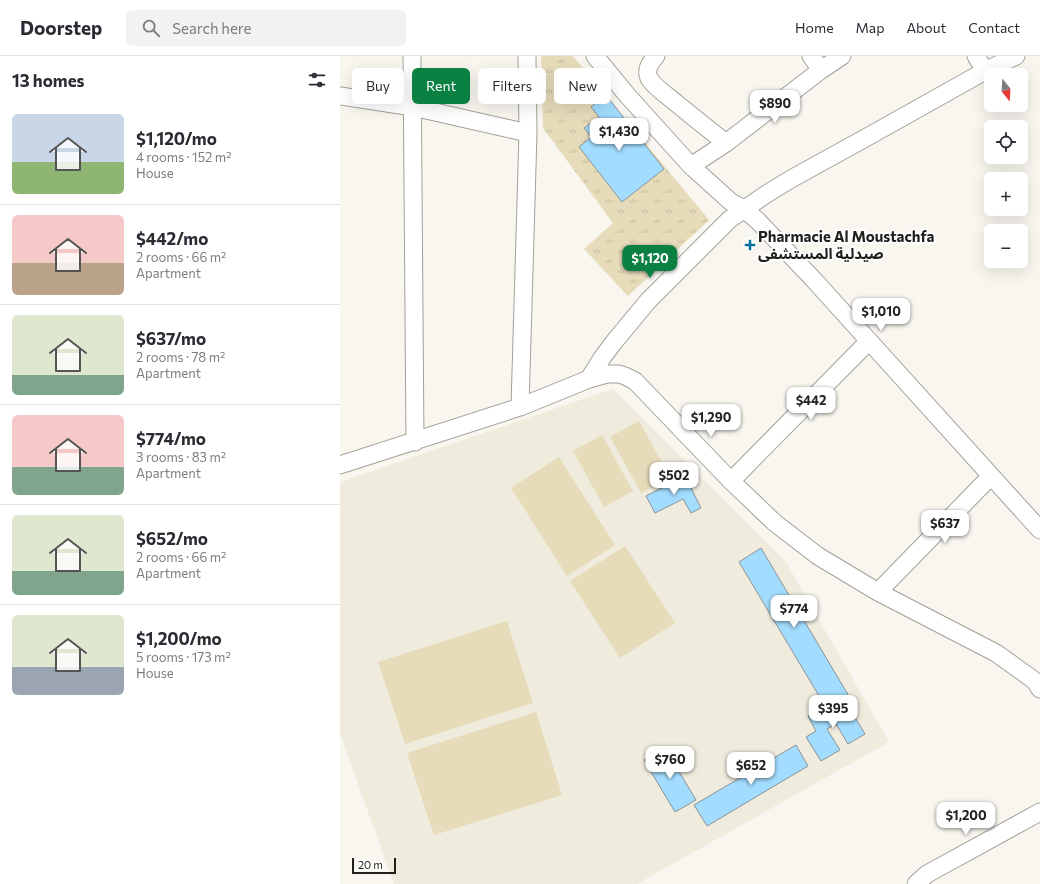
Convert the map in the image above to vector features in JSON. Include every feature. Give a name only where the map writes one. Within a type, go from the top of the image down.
[{"type":"street","points":[[412,56],[415,442]]},
{"type":"street","points":[[520,407],[528,133],[527,56]]},
{"type":"street","points":[[595,56],[627,95],[691,166],[731,202],[744,209],[758,221],[1040,530]]},
{"type":"street","points":[[656,56],[648,69],[648,75],[652,82],[726,143]]},
{"type":"street","points":[[811,56],[821,70]]},
{"type":"street","points":[[691,166],[726,143],[821,70],[842,56]]},
{"type":"street","points":[[976,56],[984,70]]},
{"type":"street","points":[[993,68],[1016,56]]},
{"type":"street","points":[[589,379],[614,342],[648,301],[730,219],[791,179],[984,73]]},
{"type":"street","points":[[340,96],[413,107],[528,133]]},
{"type":"street","points":[[731,481],[869,341]]},
{"type":"street","points":[[340,465],[520,407],[589,379],[607,374],[619,374],[626,376],[635,382],[731,481],[775,523],[818,556],[878,592],[996,653],[1035,681],[1040,688]]},
{"type":"street","points":[[878,592],[991,476]]},
{"type":"street","points":[[916,884],[928,874],[1040,812]]},
{"type":"shaded area","points":[[613,389],[786,562],[889,742],[637,884],[394,884],[340,734],[340,482]]},
{"type":"green space","points":[[541,56],[573,56],[583,68],[554,68],[554,104],[611,104],[611,102],[709,220],[628,296],[584,249],[613,223],[543,128],[542,104],[546,104],[546,68],[541,68]]},
{"type":"green space","points":[[639,421],[670,477],[641,493],[610,437]]},
{"type":"green space","points":[[602,435],[633,491],[604,507],[573,451]]},
{"type":"green space","points":[[559,457],[615,545],[567,576],[511,488]]},
{"type":"green space","points":[[625,546],[675,623],[620,658],[570,581]]},
{"type":"green space","points":[[507,621],[533,703],[405,744],[378,662]]},
{"type":"green space","points":[[536,712],[562,795],[434,835],[407,753]]},
{"type":"building","points":[[611,101],[664,169],[622,202],[579,147],[591,137],[584,128],[599,117],[591,107],[595,104],[611,104]]},
{"type":"building","points":[[685,476],[701,508],[691,513],[683,499],[655,513],[646,496]]},
{"type":"building","points":[[761,548],[850,698],[828,711],[739,562]]},
{"type":"building","points":[[845,701],[865,734],[848,744],[836,724],[827,729],[840,750],[821,761],[806,737],[816,731],[808,716],[825,706],[828,711]]},
{"type":"building","points":[[796,745],[808,766],[707,826],[694,805]]},
{"type":"building","points":[[665,748],[696,800],[675,812],[644,760]]},
{"type":"place","name":"Pharmacie Al Moustachfa صيدلية المستشفى","points":[[750,245]]}]
